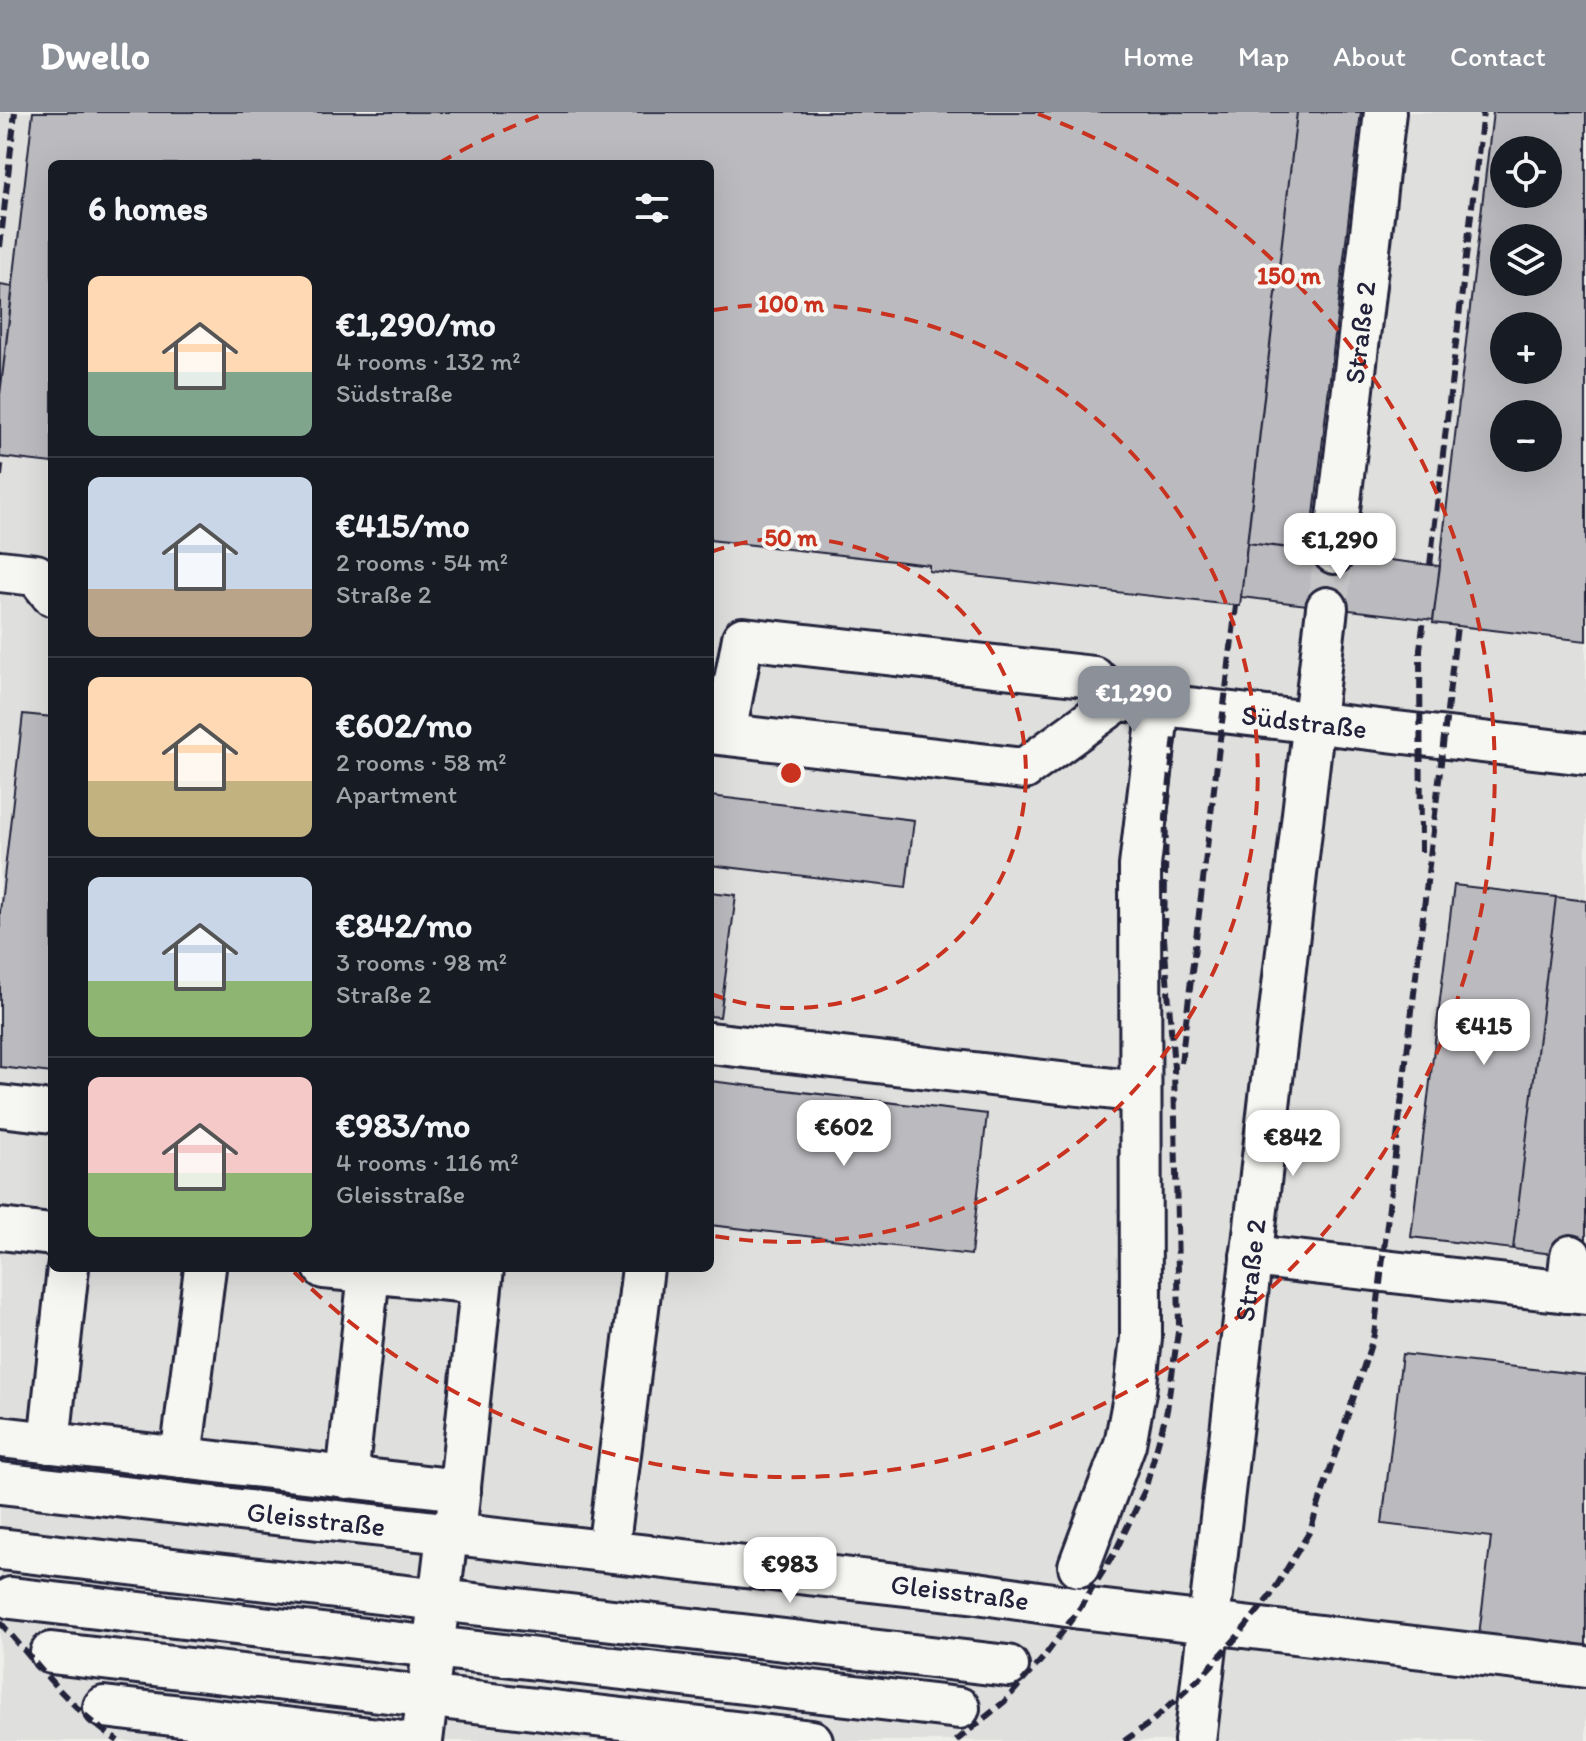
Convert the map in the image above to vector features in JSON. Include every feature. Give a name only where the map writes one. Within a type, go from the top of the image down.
[{"type":"street","name":"Straße 2","points":[[1334,553],[1385,112]]},
{"type":"street","points":[[0,571],[36,575],[48,590]]},
{"type":"street","name":"Straße 2","points":[[1195,1741],[1327,608]]},
{"type":"street","points":[[743,638],[1093,677],[1119,700],[1024,769],[718,734],[743,638]]},
{"type":"street","name":"Südstraße","points":[[1119,700],[1586,754]]},
{"type":"street","points":[[1079,1566],[1125,1444],[1141,1338],[1140,866],[1159,705]]},
{"type":"street","points":[[714,1043],[1140,1092]]},
{"type":"street","points":[[0,1106],[48,1112]]},
{"type":"street","points":[[0,1229],[48,1235]]},
{"type":"street","points":[[1251,1256],[1575,1281]]},
{"type":"street","points":[[49,1443],[68,1272]]},
{"type":"street","points":[[181,1458],[204,1272]]},
{"type":"street","points":[[360,1272],[482,1276],[460,1490],[439,1600],[422,1741]]},
{"type":"street","points":[[608,1551],[643,1272]]},
{"type":"street","points":[[347,1478],[369,1273]]},
{"type":"street","points":[[0,1437],[460,1490]]},
{"type":"street","name":"Gleisstraße","points":[[0,1483],[977,1593],[1080,1608],[1586,1667]]},
{"type":"street","points":[[0,1549],[1008,1666]]},
{"type":"street","points":[[11,1598],[959,1708]]},
{"type":"street","points":[[51,1653],[812,1741]]},
{"type":"street","points":[[104,1707],[396,1741]]},
{"type":"shaded area","points":[[0,112],[1586,112],[1586,1741],[0,1741]]},
{"type":"building","points":[[33,112],[1297,112],[1240,606],[929,571],[929,565],[714,540],[714,160],[48,160],[48,463],[0,457],[0,395]]},
{"type":"building","points":[[1297,112],[1361,112],[1310,550],[1247,543]]},
{"type":"building","points":[[1493,112],[1586,112],[1586,641],[1433,623],[1490,138],[1490,208],[1562,208],[1562,136],[1490,136]]},
{"type":"building","points":[[0,285],[13,287],[0,395]]},
{"type":"building","points":[[1247,543],[1440,566],[1433,620],[1241,597]]},
{"type":"building","points":[[23,714],[48,717],[48,1073],[0,1067],[0,912]]},
{"type":"building","points":[[714,796],[914,820],[906,888],[714,865]]},
{"type":"building","points":[[1454,885],[1556,897],[1513,1249],[1411,1237]]},
{"type":"building","points":[[714,892],[736,895],[720,1017],[714,1016]]},
{"type":"building","points":[[1556,897],[1586,901],[1586,1258],[1513,1249]]},
{"type":"building","points":[[714,1081],[987,1114],[971,1255],[714,1225]]},
{"type":"building","points":[[1402,1354],[1586,1375],[1586,1647],[1479,1635],[1491,1537],[1382,1524]]},
{"type":"tunnel","points":[[1327,608],[1334,553]]},
{"type":"railway","points":[[0,247],[15,112]]},
{"type":"railway","points":[[1430,565],[1483,112]]},
{"type":"railway","points":[[0,476],[2,457]]},
{"type":"railway","points":[[1181,1063],[1236,606]]},
{"type":"railway","points":[[1421,852],[1420,649],[1424,619]]},
{"type":"railway","points":[[1124,1741],[1150,1723],[1202,1676],[1271,1595],[1310,1531],[1374,1335],[1457,626]]},
{"type":"railway","points":[[956,1741],[1004,1702],[1044,1657],[1080,1608],[1114,1554],[1145,1490],[1167,1410],[1179,1325],[1174,1068],[1164,938],[1166,816],[1175,736]]},
{"type":"railway","points":[[0,1622],[70,1701],[118,1741]]}]
